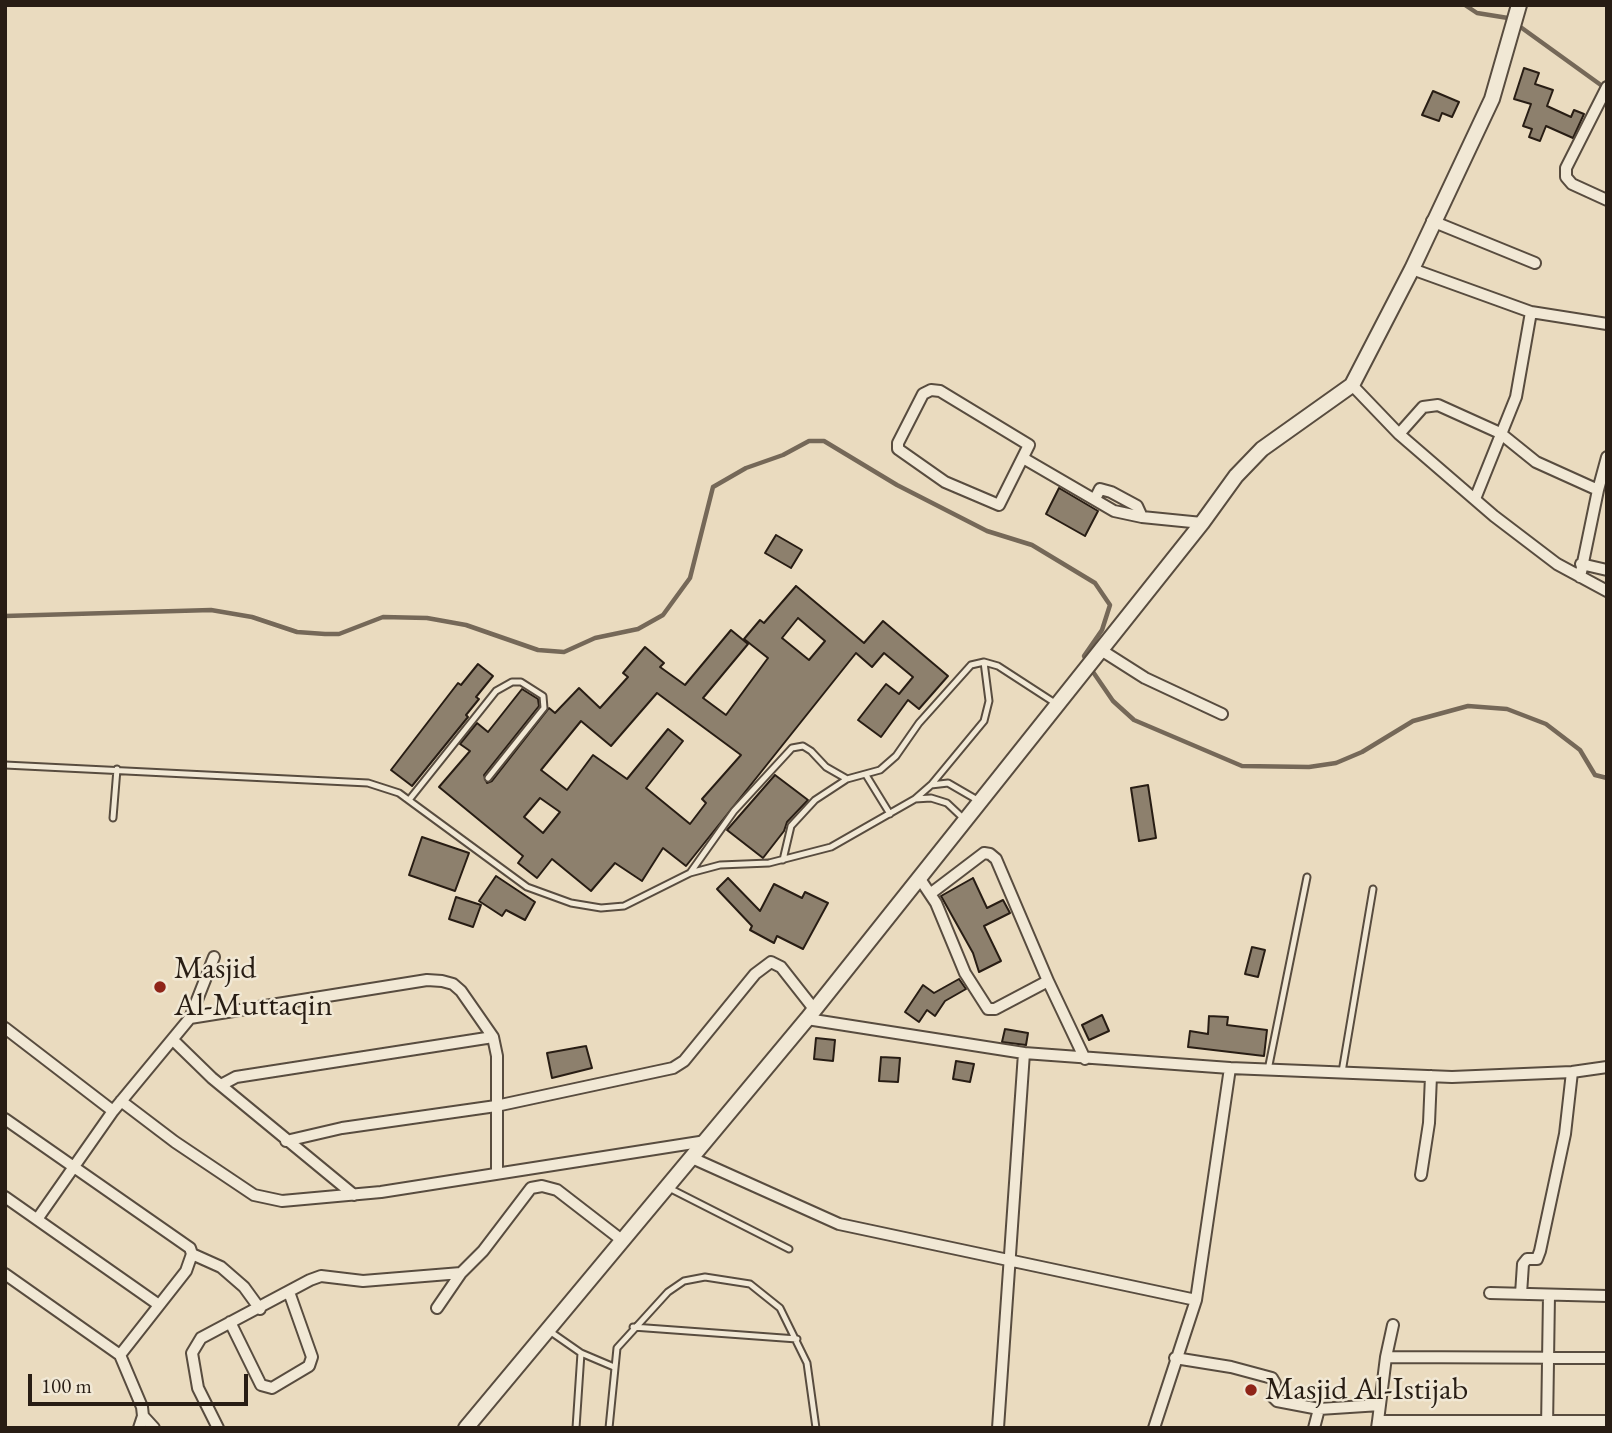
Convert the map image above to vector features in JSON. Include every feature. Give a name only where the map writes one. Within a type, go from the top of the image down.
[{"type":"street","points":[[466,1428],[920,879],[1202,523],[1236,476],[1262,449],[1352,385],[1412,269],[1432,221],[1492,99],[1517,16]]},
{"type":"street","points":[[1604,92],[1566,168],[1566,177],[1572,184],[1607,200]]},
{"type":"street","points":[[1432,221],[1535,263]]},
{"type":"street","points":[[1412,269],[1531,312],[1607,324]]},
{"type":"street","points":[[1475,499],[1516,397],[1531,312]]},
{"type":"street","points":[[1352,385],[1399,434],[1475,499],[1557,564],[1607,591]]},
{"type":"street","points":[[931,390],[940,391],[1029,445],[1023,458],[1002,503],[996,506],[945,482],[900,453],[898,443],[923,394],[931,390]]},
{"type":"street","points":[[1399,434],[1423,407],[1429,405],[1452,410],[1500,433],[1536,462],[1598,490]]},
{"type":"street","points":[[1580,577],[1607,457]]},
{"type":"street","points":[[1023,458],[1114,511],[1142,517],[1202,523]]},
{"type":"street","points":[[1581,564],[1607,570]]},
{"type":"street","points":[[1093,661],[1144,678],[1222,714]]},
{"type":"street","points":[[930,894],[984,853],[996,859],[1085,1059]]},
{"type":"street","points":[[920,879],[930,894],[965,973],[988,1009],[995,1009],[1048,981]]},
{"type":"street","points":[[38,1218],[113,1111],[190,1018],[214,957]]},
{"type":"street","points":[[286,1141],[342,1128],[496,1106],[673,1068],[684,1061],[755,974],[771,962],[781,967],[810,1014],[1024,1052],[1085,1059],[1230,1068],[1430,1076],[1572,1072],[1607,1067]]},
{"type":"street","points":[[190,1018],[428,980],[453,984],[461,991],[493,1037],[497,1056],[497,1174]]},
{"type":"street","points":[[5,1028],[113,1111]]},
{"type":"street","points":[[220,1085],[236,1077],[493,1037]]},
{"type":"street","points":[[173,1040],[220,1085],[354,1195]]},
{"type":"street","points":[[998,1428],[1024,1052]]},
{"type":"street","points":[[1154,1428],[1196,1300],[1230,1068]]},
{"type":"street","points":[[1521,1294],[1524,1262],[1537,1259],[1540,1254],[1565,1134],[1572,1072]]},
{"type":"street","points":[[1421,1175],[1429,1123],[1430,1076]]},
{"type":"street","points":[[121,1101],[175,1142],[254,1195],[282,1201],[354,1195],[706,1140]]},
{"type":"street","points":[[5,1119],[184,1241],[192,1254],[221,1267],[244,1287],[260,1309]]},
{"type":"street","points":[[692,1158],[839,1224],[1196,1300]]},
{"type":"street","points":[[437,1308],[461,1272],[483,1251],[531,1188],[542,1186],[557,1190],[623,1241]]},
{"type":"street","points":[[5,1197],[159,1305]]},
{"type":"street","points":[[120,1355],[186,1271],[192,1254]]},
{"type":"street","points":[[218,1428],[198,1388],[192,1353],[201,1338],[321,1276],[363,1281],[461,1272]]},
{"type":"street","points":[[5,1274],[120,1355],[143,1416],[154,1428]]},
{"type":"street","points":[[230,1322],[261,1385],[272,1388],[309,1366],[312,1357],[289,1292]]},
{"type":"street","points":[[1490,1293],[1607,1296]]},
{"type":"street","points":[[1547,1424],[1549,1295]]},
{"type":"street","points":[[1393,1325],[1377,1425],[1607,1421]]},
{"type":"street","points":[[1386,1357],[1549,1360],[1607,1358]]},
{"type":"street","points":[[1175,1358],[1231,1367],[1272,1378],[1275,1382],[1275,1399],[1319,1409],[1380,1405]]},
{"type":"street","points":[[1314,1428],[1319,1409]]},
{"type":"street","points":[[139,1428],[143,1416]]},
{"type":"lane","points":[[783,860],[791,826],[815,800],[847,779],[880,770],[896,755],[961,673],[971,665],[984,662],[998,666],[1058,705]]},
{"type":"lane","points":[[5,765],[368,783],[409,800],[527,887],[571,903],[601,908],[624,906],[690,873],[720,865],[783,860],[831,847],[915,799],[931,785],[984,721],[989,701],[984,662]]},
{"type":"lane","points":[[409,800],[496,691],[512,682],[521,682],[543,696],[544,708],[488,778]]},
{"type":"lane","points":[[690,873],[734,811],[792,748],[803,746],[826,767],[847,779]]},
{"type":"lane","points":[[113,818],[117,769]]},
{"type":"lane","points":[[866,775],[890,814]]},
{"type":"lane","points":[[931,785],[948,783],[981,802]]},
{"type":"lane","points":[[915,799],[932,798],[947,803],[966,820]]},
{"type":"lane","points":[[1268,1070],[1307,877]]},
{"type":"lane","points":[[1342,1072],[1373,889]]},
{"type":"lane","points":[[666,1187],[789,1249]]},
{"type":"lane","points":[[609,1428],[617,1348],[633,1327],[668,1292],[684,1281],[724,1277],[750,1284],[768,1295],[784,1314],[797,1339],[813,1388],[816,1428]]},
{"type":"lane","points":[[633,1327],[797,1339]]},
{"type":"lane","points":[[548,1330],[581,1353],[614,1367]]},
{"type":"lane","points":[[576,1428],[581,1353]]},
{"type":"building","points":[[1524,68],[1539,73],[1535,84],[1553,90],[1547,106],[1571,117],[1574,110],[1584,114],[1573,138],[1546,126],[1540,141],[1529,137],[1532,129],[1523,126],[1531,104],[1514,99]]},
{"type":"building","points":[[1433,91],[1459,102],[1452,117],[1442,113],[1439,121],[1422,115]]},
{"type":"building","points":[[1059,488],[1098,511],[1085,536],[1046,514]]},
{"type":"building","points":[[776,535],[802,550],[791,568],[765,553]]},
{"type":"building","points":[[796,586],[864,643],[883,621],[948,676],[919,709],[908,700],[881,737],[858,720],[886,684],[899,694],[913,677],[884,653],[872,667],[856,653],[686,866],[663,848],[642,881],[615,863],[591,891],[552,859],[537,878],[518,863],[523,856],[439,787],[470,751],[460,744],[477,723],[488,732],[522,689],[538,699],[539,706],[484,775],[487,783],[492,781],[549,708],[555,713],[579,688],[600,708],[628,677],[623,673],[645,647],[664,663],[660,667],[685,685],[731,630],[748,644],[703,698],[726,715],[768,658],[744,639],[760,620],[764,623]],"holes":[[[798,618],[825,641],[809,660],[782,638]],[[657,693],[741,755],[702,799],[706,803],[690,824],[646,788],[683,741],[668,729],[627,779],[593,755],[567,790],[541,770],[581,721],[611,746]],[[540,798],[560,812],[543,833],[524,817]]]},
{"type":"building","points":[[478,664],[493,676],[476,697],[479,699],[466,715],[468,717],[412,786],[391,770],[458,683],[461,685]]},
{"type":"building","points":[[775,775],[808,800],[787,822],[784,831],[763,858],[727,830]]},
{"type":"building","points":[[1148,785],[1156,838],[1139,841],[1131,788]]},
{"type":"building","points":[[422,837],[469,853],[455,891],[409,875]]},
{"type":"building","points":[[496,876],[535,902],[525,920],[506,910],[502,916],[479,901]]},
{"type":"building","points":[[728,878],[760,911],[774,884],[802,898],[805,892],[828,903],[803,949],[777,936],[774,943],[750,930],[752,926],[717,889]]},
{"type":"building","points":[[973,878],[987,908],[1003,900],[1010,913],[984,926],[1001,961],[979,972],[973,953],[941,896]]},
{"type":"building","points":[[456,897],[481,905],[473,927],[449,919]]},
{"type":"building","points":[[1252,947],[1265,950],[1258,977],[1245,974]]},
{"type":"building","points":[[959,979],[966,989],[945,1001],[935,1016],[927,1010],[919,1022],[905,1012],[923,985],[934,993]]},
{"type":"building","points":[[1102,1015],[1109,1031],[1089,1040],[1082,1025]]},
{"type":"building","points":[[1209,1016],[1228,1017],[1227,1025],[1267,1030],[1264,1056],[1188,1047],[1190,1031],[1208,1034]]},
{"type":"building","points":[[1005,1029],[1028,1033],[1026,1045],[1002,1042]]},
{"type":"building","points":[[816,1038],[835,1040],[833,1061],[814,1059]]},
{"type":"building","points":[[586,1046],[592,1068],[552,1078],[547,1053]]},
{"type":"building","points":[[881,1057],[900,1058],[898,1082],[879,1081]]},
{"type":"building","points":[[956,1061],[974,1064],[970,1082],[953,1079]]},
{"type":"waterway","points":[[1465,5],[1477,13],[1508,18],[1605,88]]},
{"type":"waterway","points":[[5,616],[211,610],[252,617],[297,632],[325,634],[339,634],[383,617],[427,618],[466,625],[538,650],[564,652],[595,638],[638,629],[663,615],[690,578],[713,487],[746,468],[783,455],[809,441],[824,441],[897,485],[987,531],[1032,545],[1095,583],[1110,605],[1102,630],[1084,656],[1087,661]]},
{"type":"waterway","points":[[1091,669],[1113,701],[1134,720],[1242,766],[1309,767],[1336,763],[1362,752],[1413,721],[1468,706],[1507,709],[1546,724],[1580,750],[1595,775],[1607,778]]},
{"type":"place","name":"Masjid Al-Muttaqin","points":[[160,987]]},
{"type":"place","name":"Masjid Al-Istijab","points":[[1251,1390]]}]
